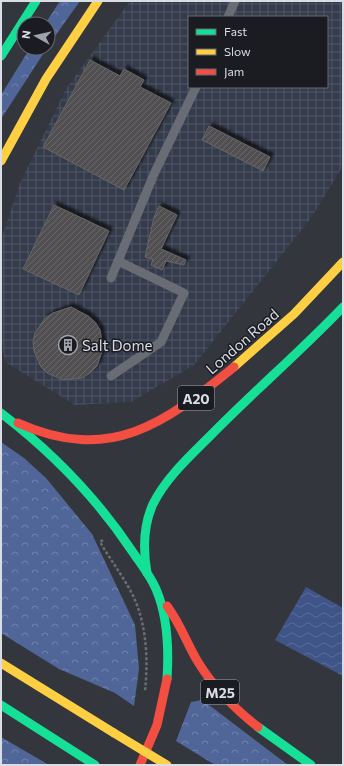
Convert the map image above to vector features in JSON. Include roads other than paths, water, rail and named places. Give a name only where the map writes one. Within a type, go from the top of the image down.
[{"type":"main road","points":[[1,56],[36,1]]},
{"type":"main road","points":[[1,161],[22,120],[72,37],[98,1]]},
{"type":"main road","name":"London Road","points":[[10,419],[39,433],[75,441],[104,440],[134,433],[178,410],[205,392],[264,342],[314,296],[343,262]]},
{"type":"main road","name":"A20","points":[[147,573],[144,551],[147,522],[153,505],[173,474],[216,429],[343,307]]},
{"type":"main road","points":[[1,413],[50,454],[100,506],[147,573],[158,594],[167,632],[168,675],[165,702],[158,726],[140,765]]},
{"type":"main road","name":"M25","points":[[158,594],[173,614],[202,668],[230,702],[245,716],[311,765]]},
{"type":"main road","points":[[1,663],[167,765]]},
{"type":"main road","points":[[1,705],[95,765]]},
{"type":"lane","points":[[228,16],[235,1]]},
{"type":"lane","points":[[111,278],[154,174],[196,88]]},
{"type":"lane","points":[[111,376],[162,342],[184,293],[118,261]]},
{"type":"water","points":[[306,587],[343,608],[343,676],[275,640]]},
{"type":"place","name":"Salt Dome","points":[[68,345]]}]
